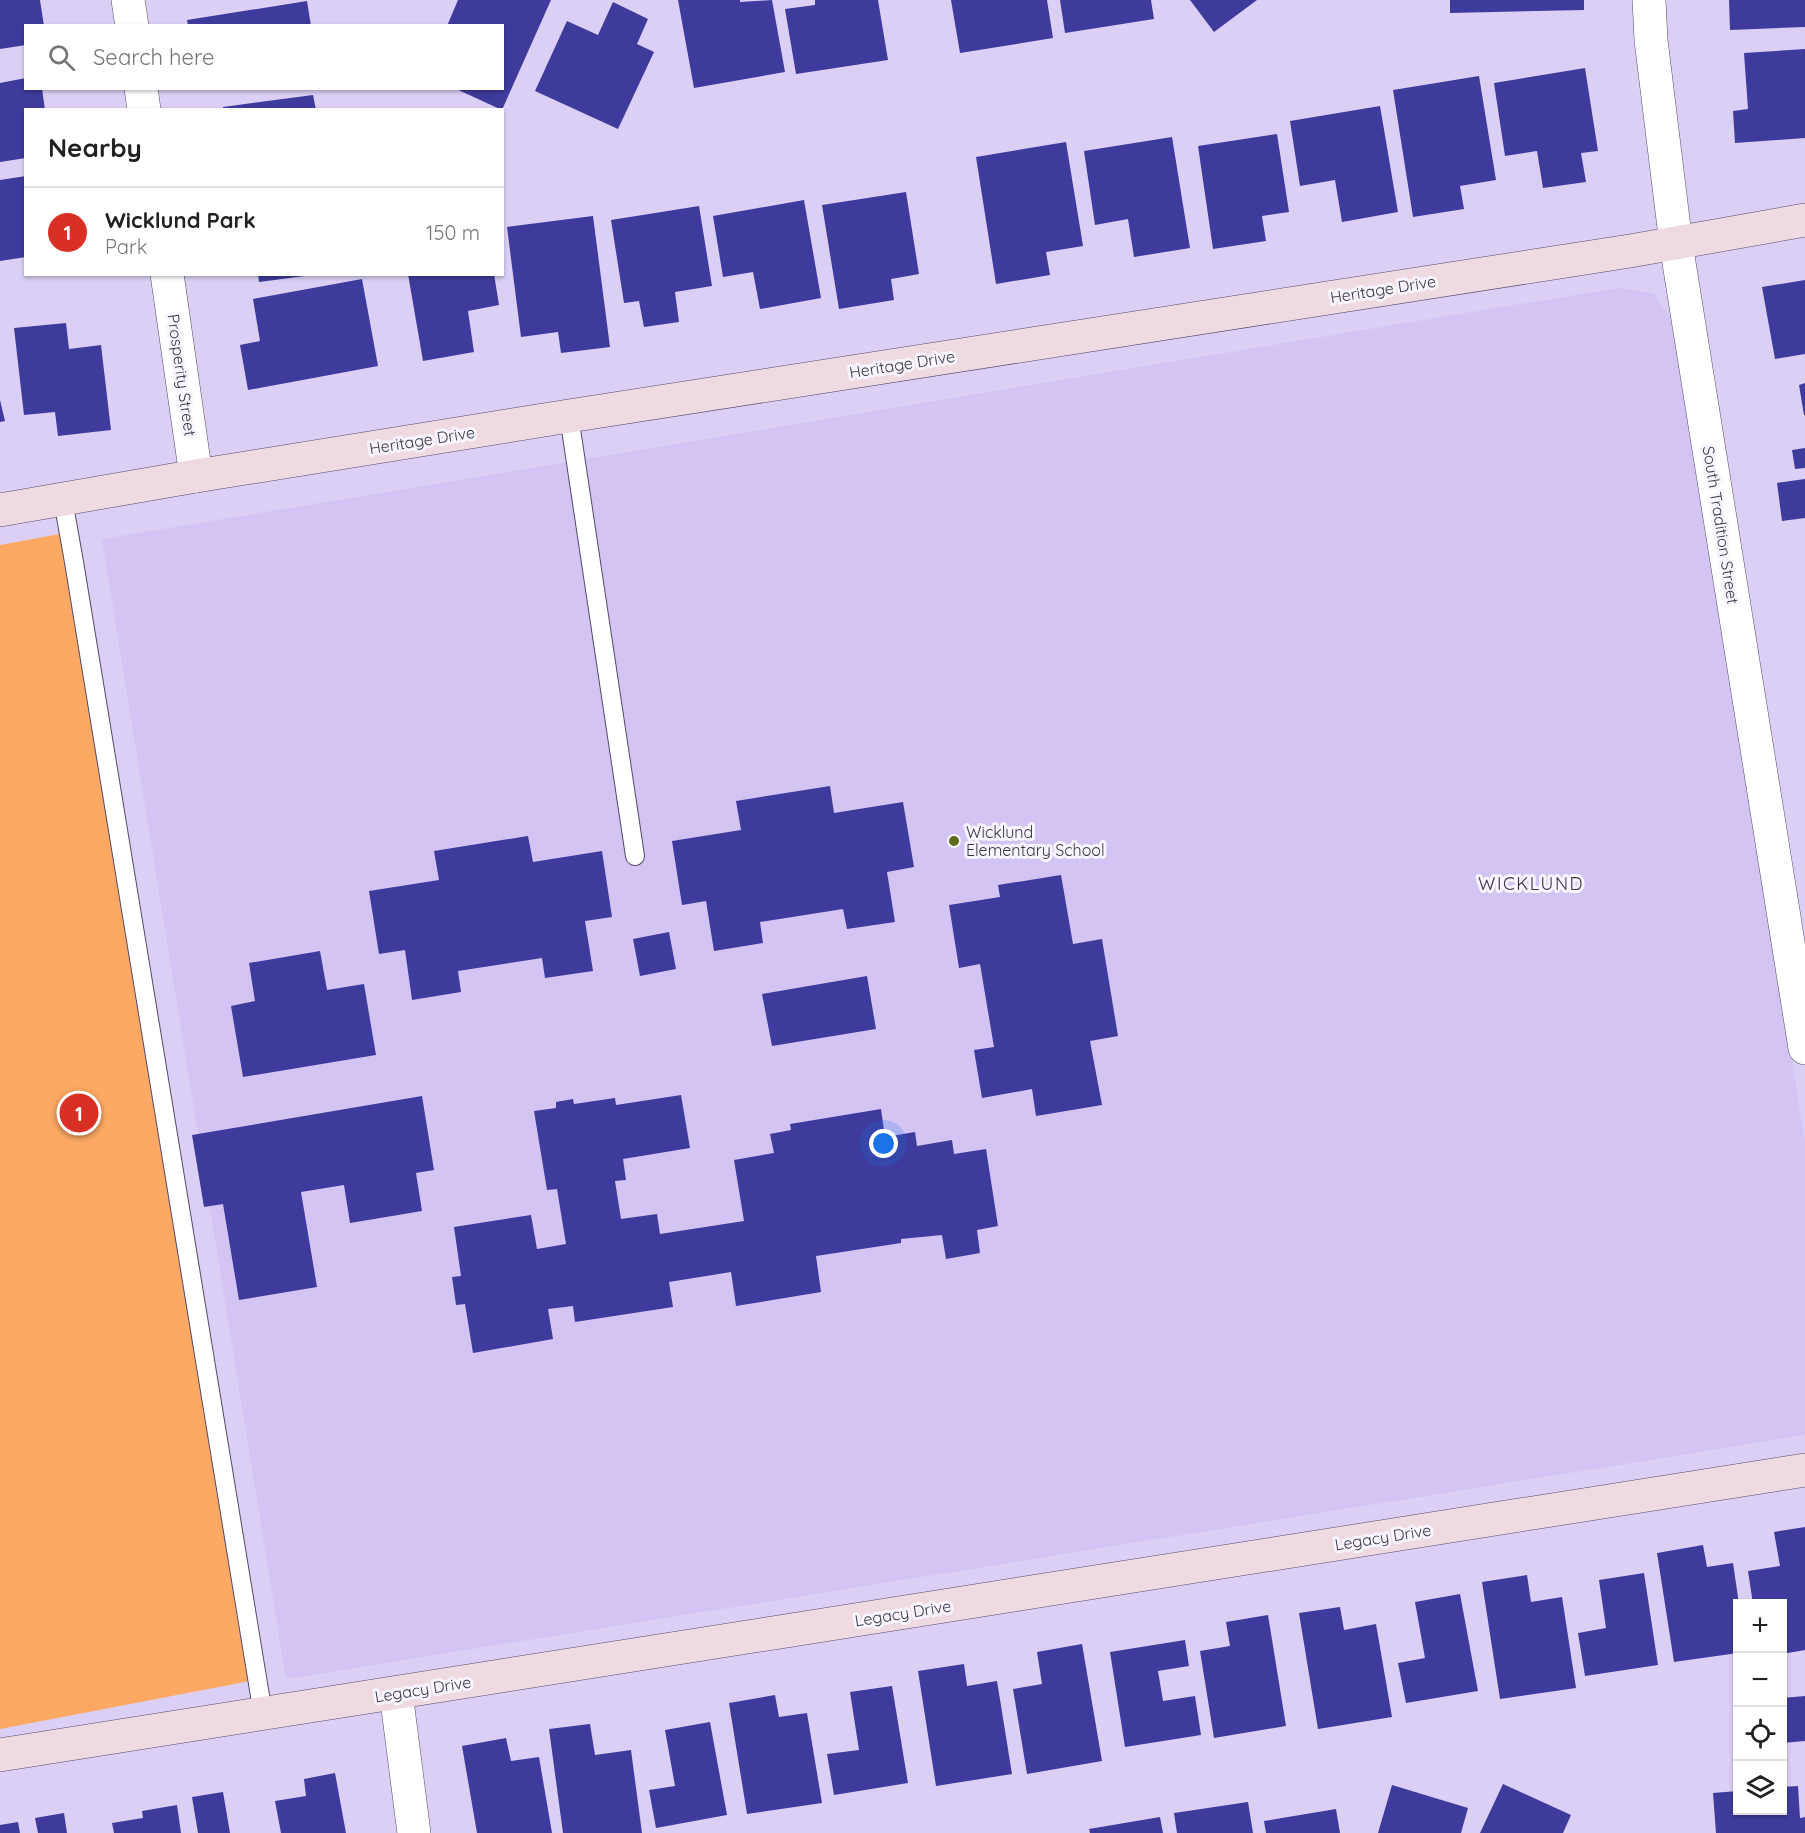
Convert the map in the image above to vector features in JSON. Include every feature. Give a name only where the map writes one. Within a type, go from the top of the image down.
[{"type":"street","points":[[128,0],[132,24]]},
{"type":"street","name":"South Tradition Street","points":[[1649,0],[1651,40],[1676,243],[1805,1048]]},
{"type":"street","points":[[141,90],[144,108]]},
{"type":"street","name":"Heritage Drive","points":[[0,510],[569,416],[1676,243],[1805,220]]},
{"type":"street","name":"Prosperity Street","points":[[167,276],[196,476]]},
{"type":"street","name":"Legacy Drive","points":[[0,1755],[1805,1470]]},
{"type":"street","points":[[396,1693],[414,1833]]},
{"type":"lane","points":[[569,416],[635,856]]},
{"type":"lane","points":[[63,500],[263,1714]]},
{"type":"shaded area","name":"Wicklund Elementary School","points":[[1617,288],[1654,293],[1676,326],[1805,1143],[1805,1435],[286,1679],[102,539]]},
{"type":"shaded area","points":[[65,533],[250,1681],[0,1729],[0,545]]},
{"type":"building","points":[[0,0],[40,0],[44,24],[24,24],[24,45],[0,49]]},
{"type":"building","points":[[458,0],[551,0],[503,108],[498,108],[458,90],[504,90],[504,24],[448,24]]},
{"type":"building","points":[[678,0],[740,0],[740,2],[772,0],[785,72],[694,88]]},
{"type":"building","points":[[815,0],[878,0],[888,60],[796,74],[785,9],[815,5]]},
{"type":"building","points":[[951,0],[1047,0],[1053,38],[960,53]]},
{"type":"building","points":[[1060,0],[1151,0],[1154,19],[1065,33]]},
{"type":"building","points":[[1190,0],[1257,0],[1214,32]]},
{"type":"building","points":[[1450,0],[1584,0],[1584,10],[1450,13]]},
{"type":"building","points":[[1729,0],[1805,0],[1805,27],[1730,30]]},
{"type":"building","points":[[307,1],[311,24],[188,24],[187,20]]},
{"type":"building","points":[[613,2],[648,19],[637,44],[654,52],[618,129],[535,91],[567,21],[598,35]]},
{"type":"building","points":[[1805,49],[1805,138],[1735,143],[1733,111],[1748,109],[1744,53]]},
{"type":"building","points":[[1585,68],[1598,151],[1581,153],[1586,182],[1543,188],[1537,151],[1505,156],[1494,83]]},
{"type":"building","points":[[1479,76],[1496,180],[1460,186],[1464,209],[1413,217],[1393,90]]},
{"type":"building","points":[[24,78],[24,90],[42,90],[45,108],[24,108],[24,158],[0,162],[0,83]]},
{"type":"building","points":[[313,95],[316,108],[223,108]]},
{"type":"building","points":[[1380,106],[1398,212],[1342,222],[1335,180],[1300,186],[1290,121]]},
{"type":"building","points":[[1277,134],[1289,212],[1262,216],[1266,241],[1213,249],[1198,146]]},
{"type":"building","points":[[1172,137],[1190,248],[1134,257],[1128,219],[1095,225],[1084,151]]},
{"type":"building","points":[[1066,142],[1083,246],[1046,252],[1050,275],[996,284],[976,157]]},
{"type":"building","points":[[24,176],[24,257],[0,261],[0,180]]},
{"type":"building","points":[[906,192],[919,274],[891,279],[894,300],[839,309],[822,205]]},
{"type":"building","points":[[804,200],[821,298],[760,309],[753,272],[723,277],[713,216]]},
{"type":"building","points":[[699,206],[712,286],[675,292],[679,322],[644,327],[639,301],[624,303],[611,220]]},
{"type":"building","points":[[593,216],[610,347],[561,353],[558,332],[521,337],[507,227]]},
{"type":"building","points":[[258,276],[305,276],[259,282]]},
{"type":"building","points":[[408,276],[494,276],[499,305],[468,311],[474,352],[423,361]]},
{"type":"building","points":[[362,279],[378,366],[248,390],[240,345],[260,341],[253,299]]},
{"type":"building","points":[[1805,280],[1805,354],[1775,359],[1762,287]]},
{"type":"building","points":[[66,323],[69,349],[101,345],[111,430],[58,436],[55,412],[24,415],[14,328]]},
{"type":"building","points":[[1805,383],[1805,415],[1804,415],[1799,385]]},
{"type":"building","points":[[0,400],[5,421],[0,422]]},
{"type":"building","points":[[1805,448],[1805,468],[1795,469],[1792,450]]},
{"type":"building","points":[[1805,479],[1805,518],[1782,521],[1777,483]]},
{"type":"building","points":[[830,786],[834,813],[903,802],[914,867],[887,872],[895,922],[847,929],[843,909],[760,922],[763,943],[714,951],[706,901],[682,905],[672,841],[741,830],[736,801]]},
{"type":"building","points":[[528,836],[533,862],[602,851],[612,917],[585,921],[593,971],[545,978],[542,958],[458,971],[461,992],[412,1000],[405,950],[379,954],[369,891],[439,880],[434,851]]},
{"type":"building","points":[[1061,875],[1073,944],[1102,939],[1118,1036],[1090,1041],[1102,1105],[1036,1116],[1032,1089],[982,1098],[974,1050],[994,1047],[980,964],[959,968],[949,905],[1000,897],[998,885]]},
{"type":"building","points":[[669,932],[676,969],[640,976],[633,939]]},
{"type":"building","points":[[320,951],[327,990],[364,984],[376,1055],[243,1077],[231,1006],[255,1001],[249,963]]},
{"type":"building","points":[[867,976],[876,1029],[772,1046],[762,994]]},
{"type":"building","points":[[681,1095],[690,1148],[623,1159],[626,1180],[615,1181],[621,1219],[657,1214],[660,1234],[744,1221],[734,1160],[774,1153],[770,1134],[791,1130],[790,1124],[881,1109],[885,1137],[915,1132],[917,1146],[952,1140],[954,1154],[986,1149],[998,1226],[977,1230],[980,1253],[946,1259],[942,1235],[901,1239],[901,1243],[816,1256],[821,1292],[736,1306],[731,1272],[669,1282],[673,1307],[575,1322],[573,1306],[548,1309],[553,1339],[473,1353],[465,1304],[456,1305],[452,1277],[461,1276],[454,1227],[531,1215],[537,1249],[566,1244],[557,1189],[547,1190],[534,1111],[556,1108],[556,1102],[573,1099],[574,1104],[615,1098],[616,1105]]},
{"type":"building","points":[[422,1096],[434,1170],[416,1173],[422,1211],[350,1223],[344,1185],[301,1192],[317,1287],[239,1300],[223,1204],[204,1207],[192,1135]]},
{"type":"building","points":[[1805,1527],[1805,1650],[1787,1653],[1787,1599],[1752,1599],[1748,1571],[1780,1566],[1774,1532]]},
{"type":"building","points":[[1703,1545],[1707,1567],[1733,1563],[1738,1599],[1733,1599],[1733,1654],[1674,1662],[1657,1553]]},
{"type":"building","points":[[1644,1573],[1658,1665],[1585,1676],[1578,1633],[1606,1628],[1599,1580]]},
{"type":"building","points":[[1527,1575],[1531,1602],[1562,1597],[1576,1688],[1500,1699],[1482,1582]]},
{"type":"building","points":[[1460,1594],[1478,1691],[1406,1703],[1398,1663],[1425,1658],[1415,1602]]},
{"type":"building","points":[[1340,1607],[1344,1630],[1376,1624],[1392,1717],[1318,1729],[1299,1613]]},
{"type":"building","points":[[1268,1615],[1286,1726],[1214,1738],[1200,1651],[1230,1646],[1226,1622]]},
{"type":"building","points":[[1185,1640],[1189,1666],[1158,1671],[1163,1701],[1195,1696],[1201,1735],[1125,1747],[1110,1652]]},
{"type":"building","points":[[1082,1644],[1102,1761],[1027,1774],[1013,1689],[1042,1684],[1037,1652]]},
{"type":"building","points":[[964,1664],[967,1686],[997,1681],[1012,1774],[936,1786],[918,1671]]},
{"type":"building","points":[[892,1686],[908,1783],[834,1795],[827,1754],[859,1750],[850,1692]]},
{"type":"building","points":[[775,1695],[779,1717],[807,1713],[822,1803],[747,1814],[729,1703]]},
{"type":"building","points":[[1805,1696],[1805,1741],[1787,1743],[1787,1698]]},
{"type":"building","points":[[710,1722],[727,1815],[656,1828],[649,1790],[675,1786],[665,1730]]},
{"type":"building","points":[[590,1724],[595,1755],[631,1750],[642,1833],[563,1833],[549,1729]]},
{"type":"building","points":[[506,1738],[511,1761],[539,1757],[552,1833],[477,1833],[462,1746]]},
{"type":"building","points":[[335,1773],[346,1833],[281,1833],[275,1801],[306,1796],[304,1779]]},
{"type":"building","points":[[1503,1784],[1571,1815],[1563,1833],[1480,1833]]},
{"type":"building","points":[[1392,1785],[1468,1808],[1461,1833],[1378,1833]]},
{"type":"building","points":[[1798,1786],[1800,1818],[1805,1817],[1805,1833],[1716,1833],[1713,1793],[1733,1791],[1733,1815],[1787,1815],[1787,1787]]},
{"type":"building","points":[[223,1792],[230,1833],[198,1833],[192,1797]]},
{"type":"building","points":[[1248,1802],[1253,1833],[1177,1833],[1174,1813]]},
{"type":"building","points":[[177,1805],[181,1833],[114,1833],[112,1823],[143,1818],[142,1811]]},
{"type":"building","points":[[1336,1809],[1340,1833],[1266,1833],[1264,1821]]},
{"type":"building","points":[[64,1813],[67,1833],[38,1833],[35,1818]]},
{"type":"building","points":[[1160,1817],[1163,1833],[1090,1833],[1089,1829]]},
{"type":"building","points":[[18,1822],[20,1833],[0,1833],[0,1825]]},
{"type":"place","name":"Wicklund Elementary School","points":[[954,841]]},
{"type":"place","name":"Wicklund Park","points":[[79,1113]]},
{"type":"district","name":"WICKLUND","points":[[1531,883]]}]
